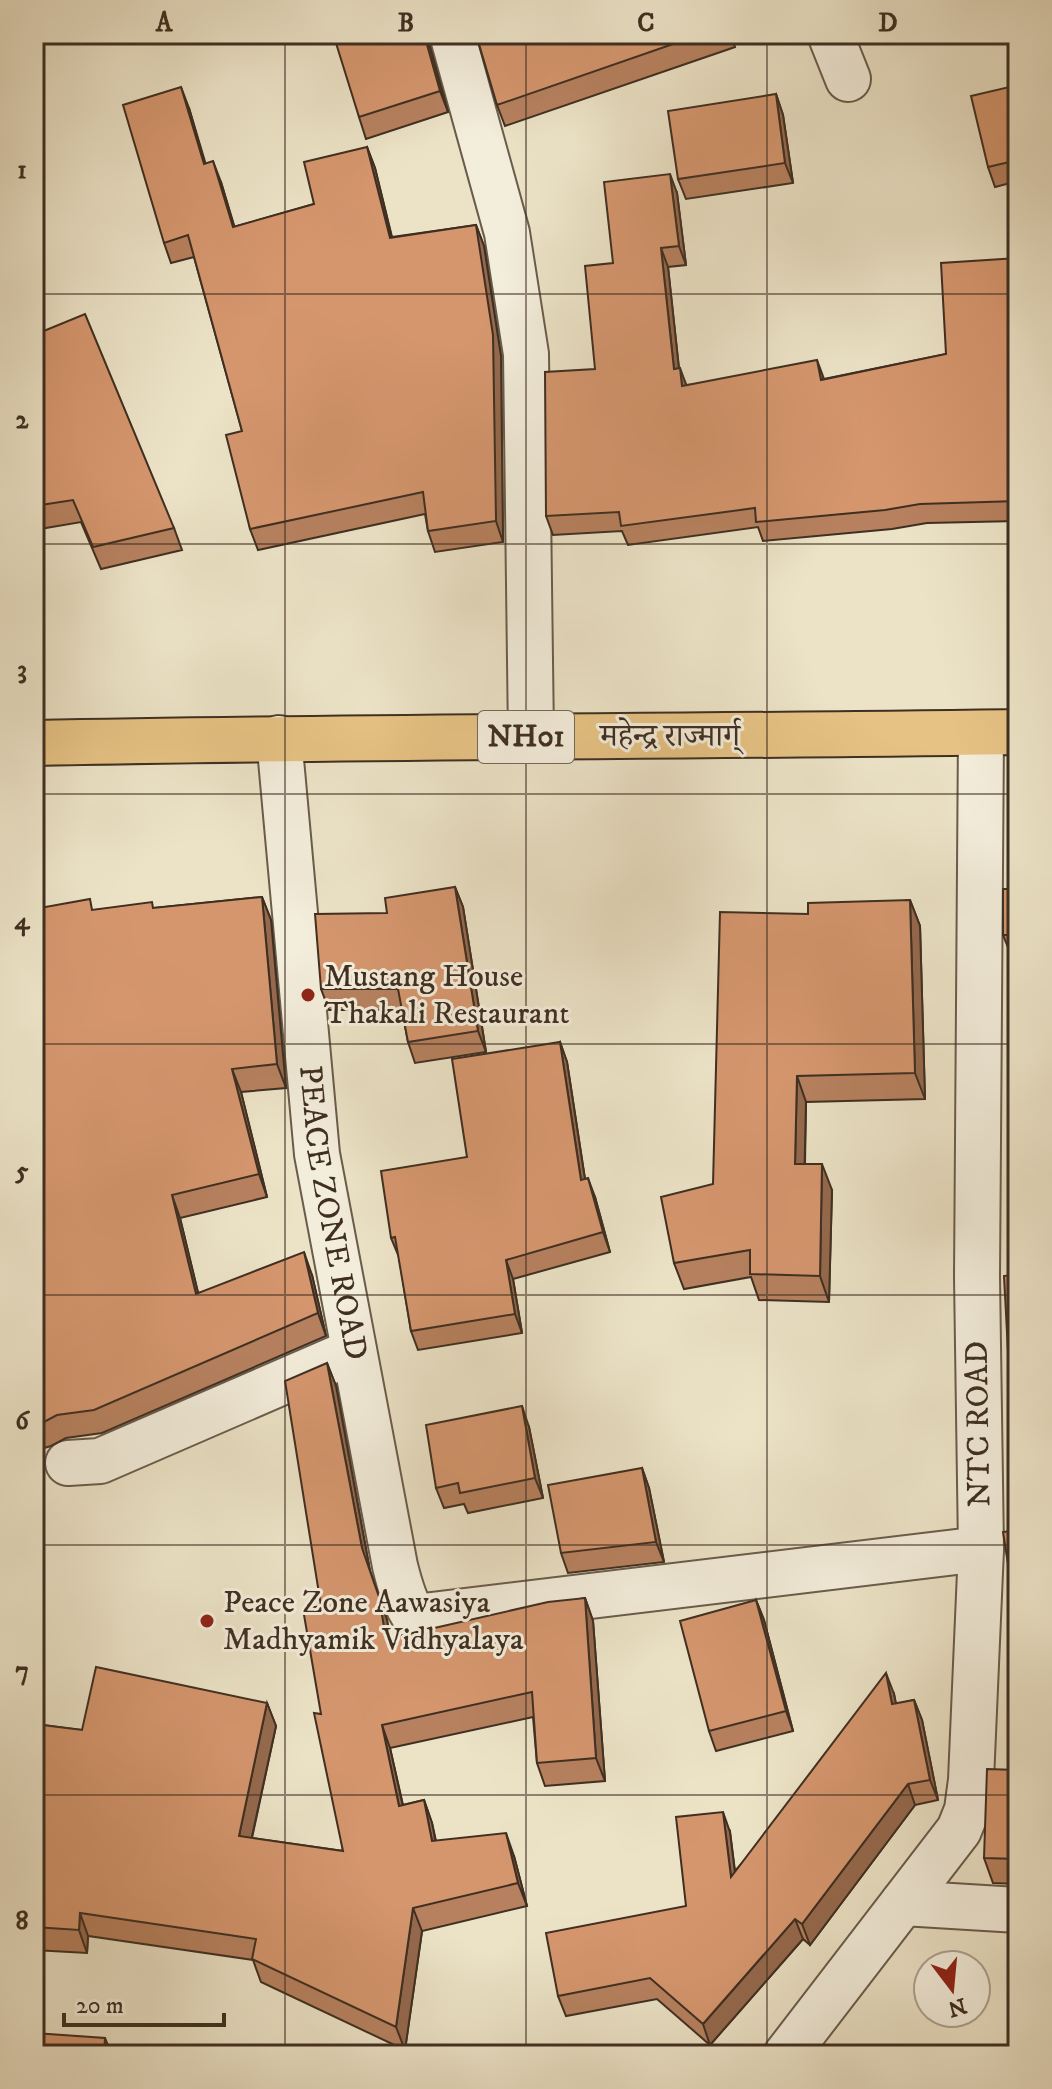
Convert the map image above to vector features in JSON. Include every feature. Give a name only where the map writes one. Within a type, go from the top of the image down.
[{"type":"highway","name":"महेन्द्र राज्मार्ग्","points":[[34,743],[279,738],[1000,733]]},
{"type":"street","points":[[452,34],[507,233],[526,354],[531,737]]},
{"type":"street","points":[[830,34],[848,79]]},
{"type":"street","name":"NTC ROAD","points":[[786,2055],[959,1830],[967,1810],[998,1276],[1000,733]]},
{"type":"street","name":"PEACE ZONE ROAD","points":[[279,738],[317,1154],[395,1566],[407,1606],[415,1617],[981,1549]]},
{"type":"street","points":[[68,1463],[100,1461],[354,1351]]},
{"type":"street","points":[[903,1903],[1018,1910]]},
{"type":"building","points":[[351,34],[424,34],[440,91],[359,117],[336,43],[352,37]]},
{"type":"building","points":[[476,34],[702,34],[497,105]]},
{"type":"building","points":[[1018,85],[1018,160],[988,167],[971,96]]},
{"type":"building","points":[[181,87],[204,164],[213,161],[233,227],[314,204],[304,162],[367,147],[390,238],[476,225],[493,335],[496,521],[428,531],[423,492],[250,529],[226,435],[242,431],[188,235],[164,243],[123,105]]},
{"type":"building","points":[[776,94],[785,163],[678,179],[668,111]]},
{"type":"building","points":[[670,174],[679,246],[661,248],[674,369],[680,368],[682,386],[817,360],[821,380],[946,354],[941,263],[1018,258],[1018,501],[920,504],[756,522],[755,508],[621,526],[619,512],[546,516],[545,372],[595,369],[585,266],[613,263],[604,182]]},
{"type":"building","points":[[85,314],[174,528],[93,547],[73,500],[34,506],[34,335]]},
{"type":"building","points":[[455,887],[478,1031],[408,1042],[398,989],[321,989],[315,914],[387,913],[385,898]]},
{"type":"building","points":[[1003,889],[1018,889],[1018,935],[1003,935]]},
{"type":"building","points":[[262,897],[277,1064],[232,1069],[259,1174],[172,1195],[196,1294],[304,1252],[318,1313],[94,1410],[57,1415],[34,1425],[34,909],[90,899],[92,910],[152,902],[153,908]]},
{"type":"building","points":[[910,900],[915,1073],[797,1076],[795,1164],[822,1164],[820,1276],[750,1274],[750,1250],[674,1263],[661,1197],[713,1184],[720,912],[808,914],[808,903]]},
{"type":"building","points":[[560,1042],[581,1180],[588,1178],[603,1232],[506,1260],[515,1314],[411,1331],[395,1237],[391,1238],[381,1171],[467,1157],[452,1059]]},
{"type":"building","points":[[1018,1274],[1018,1351],[1008,1351],[1004,1276]]},
{"type":"building","points":[[327,1363],[362,1548],[379,1597],[386,1639],[548,1602],[585,1598],[596,1758],[537,1763],[532,1692],[382,1725],[399,1806],[424,1800],[432,1841],[506,1833],[518,1883],[413,1908],[396,2027],[252,1959],[256,1939],[80,1913],[79,1930],[34,1927],[34,1724],[82,1730],[96,1667],[267,1703],[239,1836],[343,1851],[314,1713],[321,1714],[303,1609],[321,1606],[285,1381]]},
{"type":"building","points":[[522,1406],[535,1478],[460,1493],[458,1483],[436,1488],[426,1425]]},
{"type":"building","points":[[642,1468],[656,1542],[561,1553],[548,1485]]},
{"type":"building","points":[[1018,1530],[1018,1651],[1011,1617],[1016,1615],[1003,1532]]},
{"type":"building","points":[[756,1600],[786,1711],[709,1731],[680,1621]]},
{"type":"building","points":[[886,1673],[892,1704],[914,1700],[930,1780],[908,1784],[802,1924],[795,1919],[703,2024],[650,1978],[558,1996],[546,1933],[686,1906],[676,1817],[723,1812],[731,1877]]},
{"type":"building","points":[[1018,1677],[1018,1726],[1010,1678]]},
{"type":"building","points":[[987,1769],[1018,1770],[1018,1859],[984,1858]]},
{"type":"building","points":[[34,2033],[105,2038],[104,2055],[34,2055]]},
{"type":"place","name":"Mustang House Thakali Restaurant","points":[[308,995]]},
{"type":"place","name":"Peace Zone Aawasiya Madhyamik Vidhyalaya","points":[[207,1621]]}]
